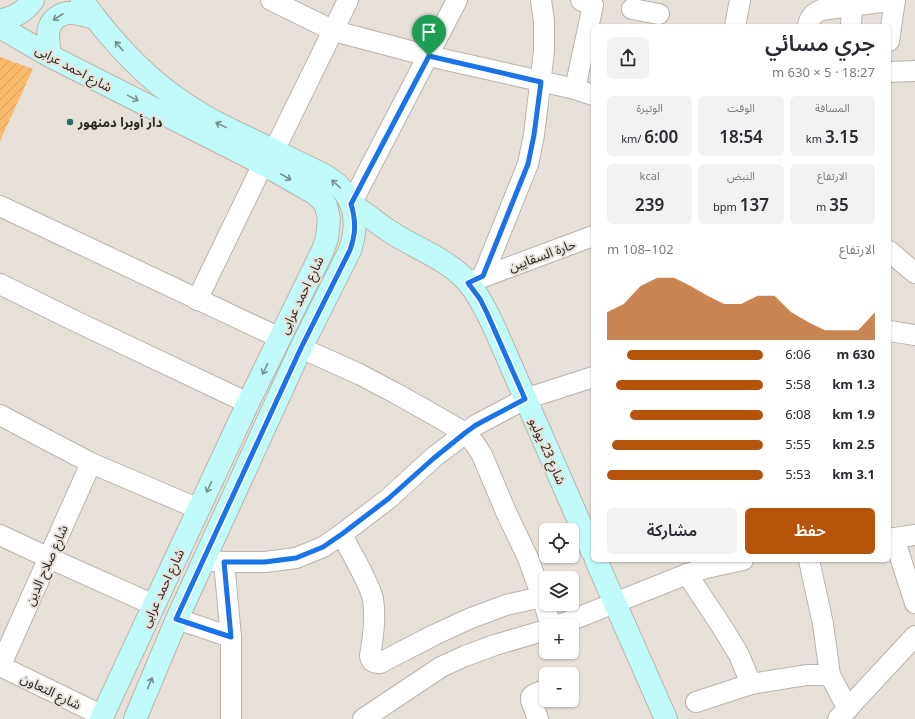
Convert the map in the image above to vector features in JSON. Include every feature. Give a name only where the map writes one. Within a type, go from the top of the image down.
[{"type":"main road","points":[[0,20],[17,15],[29,6],[33,0]]},
{"type":"main road","name":"شارع احمد عرابى","points":[[82,0],[95,18],[127,55],[154,80],[183,103],[268,157],[314,193],[323,201],[329,218],[327,238],[323,250],[248,403],[102,718]]},
{"type":"main road","points":[[50,56],[48,31],[54,19],[67,12],[95,18]]},
{"type":"main road","name":"شارع احمد عرابى","points":[[0,27],[50,56],[268,157],[330,178],[347,196],[354,214],[355,224],[353,241],[350,250],[301,348],[214,561],[176,619],[135,719]]},
{"type":"main road","name":"شارع 23 يوليو","points":[[351,204],[394,234],[449,266],[461,275],[475,280],[480,299],[591,548]]},
{"type":"main road","points":[[597,562],[666,719]]},
{"type":"street","points":[[270,0],[334,31],[429,56],[584,92],[591,24]]},
{"type":"street","points":[[197,300],[268,157],[334,31],[348,0]]},
{"type":"street","points":[[351,204],[457,0]]},
{"type":"street","points":[[475,280],[528,164],[534,135],[544,51],[544,21],[541,0]]},
{"type":"street","points":[[581,0],[592,3],[593,5],[591,24]]},
{"type":"street","points":[[735,24],[740,0]]},
{"type":"street","points":[[809,24],[811,17],[822,10],[895,0],[891,27]]},
{"type":"street","points":[[851,24],[852,6]]},
{"type":"street","points":[[632,9],[660,13]]},
{"type":"street","points":[[891,72],[915,71]]},
{"type":"street","points":[[0,206],[280,338]]},
{"type":"street","name":"حارة السقايين","points":[[475,280],[591,237]]},
{"type":"street","points":[[891,253],[915,273]]},
{"type":"street","points":[[0,284],[248,403]]},
{"type":"street","points":[[891,331],[915,335]]},
{"type":"street","points":[[301,348],[397,394],[465,433],[482,455],[506,512],[528,558],[539,589]]},
{"type":"street","points":[[231,719],[231,637],[214,561],[265,562],[296,558],[323,547],[388,499],[434,458],[476,425],[525,399],[591,378]]},
{"type":"street","points":[[0,415],[91,463],[199,509]]},
{"type":"street","name":"شارع صلاح الدين","points":[[0,667],[91,463]]},
{"type":"street","points":[[342,534],[367,583],[372,599],[374,632],[370,656],[373,662],[376,663],[472,618],[506,606],[539,598]]},
{"type":"street","points":[[0,535],[154,605]]},
{"type":"street","points":[[915,535],[892,539],[915,603]]},
{"type":"street","points":[[575,619],[687,574],[733,562]]},
{"type":"street","points":[[809,562],[823,624],[830,675],[843,714],[915,636]]},
{"type":"street","points":[[687,574],[739,655],[751,684]]},
{"type":"street","points":[[176,619],[231,637]]},
{"type":"street","points":[[363,719],[441,667],[495,645],[539,632]]},
{"type":"street","name":"شارع التعاون","points":[[0,667],[102,718]]},
{"type":"street","points":[[696,702],[751,684],[807,675],[830,675]]},
{"type":"street","points":[[538,719],[531,697],[539,692]]},
{"type":"shaded area","points":[[0,57],[33,69],[0,141]]},
{"type":"place","name":"دار أوبرا دمنهور","points":[[70,122]]},
{"type":"route","points":[[429,56],[541,82],[532,150],[528,164],[483,276],[468,283],[480,299],[495,328],[525,399],[476,425],[465,433],[388,499],[323,547],[296,558],[265,562],[224,562],[231,637],[176,619],[301,348],[350,250],[355,233],[354,214],[351,204],[429,56]]}]
